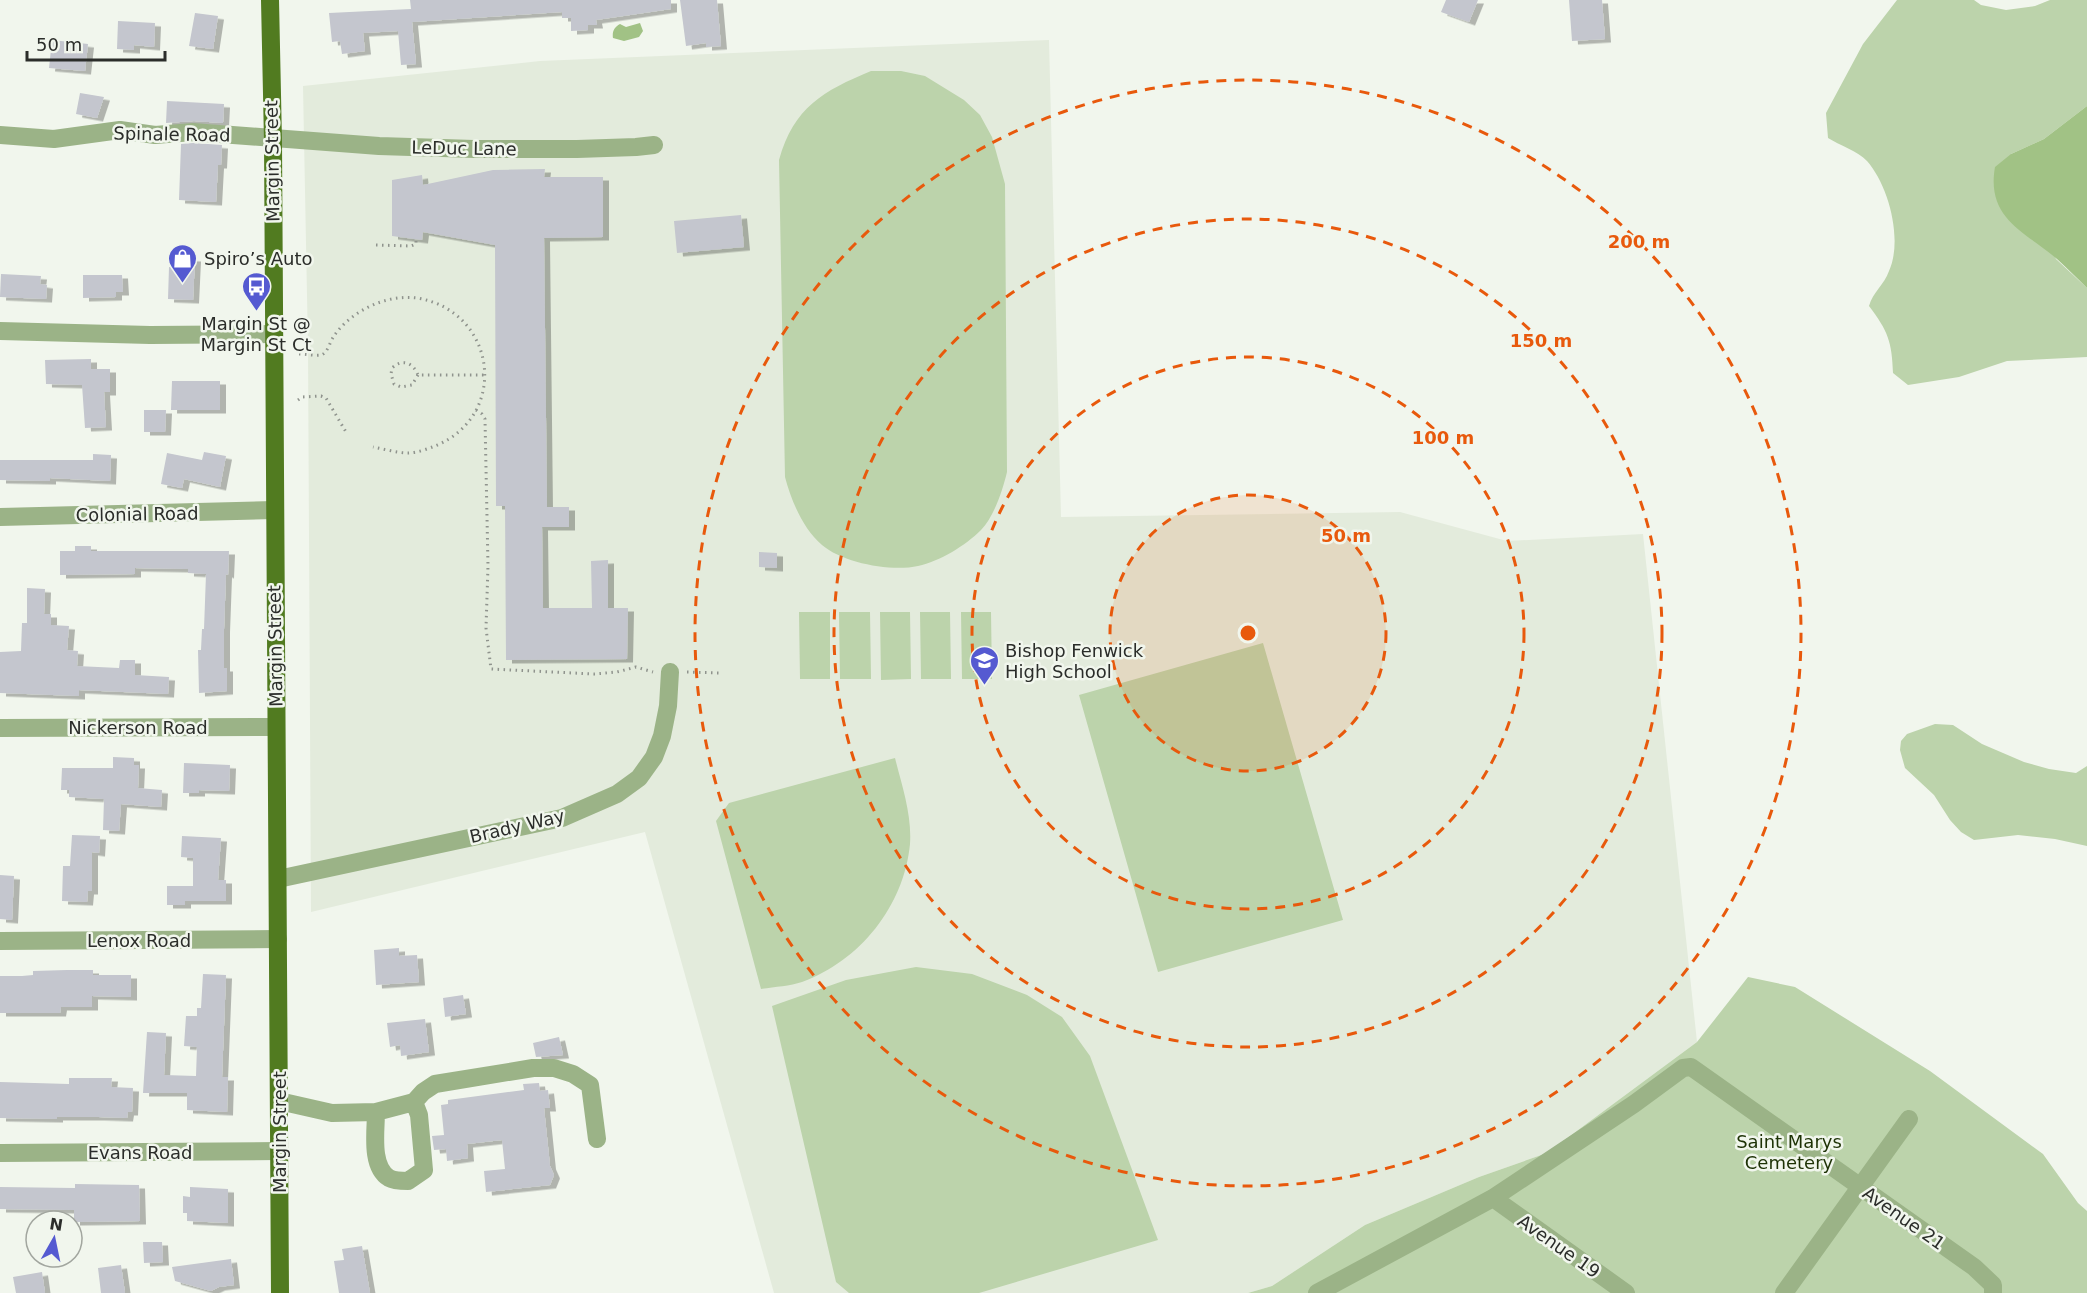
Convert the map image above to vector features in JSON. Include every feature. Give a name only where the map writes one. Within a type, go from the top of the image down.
[{"type":"main road","name":"Margin Street","points":[[270,0],[273,137],[280,1293]]},
{"type":"street","name":"Spinale Road","points":[[0,135],[54,140],[120,130],[155,135],[193,132],[273,137]]},
{"type":"street","name":"LeDuc Lane","points":[[273,137],[379,146],[474,149],[577,149],[654,145]]},
{"type":"street","points":[[0,331],[150,335],[273,334]]},
{"type":"street","name":"Colonial Road","points":[[0,517],[274,510]]},
{"type":"street","name":"Brady Way","points":[[278,879],[562,818],[618,794],[639,778],[654,758],[662,736],[668,706],[670,672]]},
{"type":"street","name":"Nickerson Road","points":[[0,728],[276,727]]},
{"type":"street","name":"Lenox Road","points":[[0,941],[278,939]]},
{"type":"street","name":"Avenue 21","points":[[1493,1198],[1634,1104],[1683,1068],[1691,1067],[1974,1267],[1993,1285],[1993,1292]]},
{"type":"street","points":[[279,1101],[333,1113],[376,1112],[414,1102],[435,1084],[533,1068],[554,1068],[573,1074],[590,1085],[597,1139]]},
{"type":"street","points":[[376,1112],[375,1145],[380,1170],[391,1179],[408,1181],[424,1170],[419,1115],[414,1102]]},
{"type":"street","points":[[1784,1293],[1910,1119]]},
{"type":"street","name":"Evans Road","points":[[0,1153],[279,1151]]},
{"type":"street","points":[[1317,1293],[1493,1198]]},
{"type":"street","name":"Avenue 19","points":[[1493,1198],[1626,1293]]},
{"type":"path","points":[[376,245],[411,246],[416,244],[416,240]]},
{"type":"path","points":[[299,354],[321,355],[325,353],[343,325],[353,316],[380,302],[399,298],[414,298],[443,306],[459,316],[471,329],[484,362],[484,375],[483,392],[476,410],[466,425],[455,435],[428,449],[410,453],[373,447]]},
{"type":"path","points":[[402,362],[410,363],[418,375],[412,386],[401,387],[394,384],[391,374],[392,368],[402,362]]},
{"type":"path","points":[[418,375],[484,375]]},
{"type":"path","points":[[298,400],[302,397],[326,398],[346,432]]},
{"type":"path","points":[[476,410],[482,414],[484,419],[488,566],[486,628],[491,669],[594,674],[617,672],[636,667],[652,672],[719,673]]},
{"type":"shaded area","points":[[640,23],[643,31],[639,37],[624,41],[613,38],[614,30],[620,24],[626,27]]},
{"type":"shaded area","name":"Bishop Fenwick High School","points":[[1049,40],[1061,517],[1400,512],[1507,541],[1643,534],[1697,1042],[1547,1153],[1479,1177],[1365,1225],[1272,1286],[1248,1293],[774,1293],[645,832],[311,912],[308,347],[303,86],[540,61]]},
{"type":"shaded area","points":[[2087,106],[2087,288],[2057,259],[2010,222],[1996,199],[1994,184],[1995,167],[2011,154],[2044,139]]},
{"type":"green space","points":[[1897,0],[1974,0],[1981,5],[2006,10],[2035,6],[2050,0],[2087,0],[2087,106],[2044,139],[2011,154],[2056,259],[2087,288],[2087,357],[2007,361],[1959,377],[1908,385],[1893,373],[1888,337],[1869,306],[1887,276],[1893,258],[1895,244],[1891,214],[1882,184],[1867,161],[1854,151],[1828,138],[1826,113],[1863,44]]},
{"type":"green space","points":[[871,71],[901,71],[925,76],[964,100],[980,115],[992,137],[1005,184],[1007,472],[990,518],[975,536],[943,557],[907,568],[881,567],[854,561],[822,545],[809,531],[799,514],[785,477],[779,160],[793,127],[813,103],[838,86]]},
{"type":"green space","points":[[799,612],[830,612],[830,679],[800,679]]},
{"type":"green space","points":[[839,612],[870,612],[871,679],[840,679]]},
{"type":"green space","points":[[880,612],[910,612],[911,679],[881,680]]},
{"type":"green space","points":[[920,612],[950,612],[951,679],[921,679]]},
{"type":"green space","points":[[961,612],[991,612],[992,679],[962,679]]},
{"type":"green space","points":[[1263,643],[1343,920],[1158,972],[1079,695]]},
{"type":"green space","points":[[1935,724],[1953,725],[1982,744],[2024,762],[2049,769],[2076,773],[2087,766],[2087,846],[2055,839],[2018,835],[1974,840],[1961,832],[1950,820],[1934,795],[1905,768],[1900,750],[1901,741],[1907,734]]},
{"type":"green space","points":[[895,758],[908,811],[910,844],[899,889],[888,909],[876,928],[860,945],[823,973],[802,982],[761,989],[716,821],[729,803]]},
{"type":"green space","points":[[916,967],[972,974],[1027,995],[1062,1017],[1090,1056],[1158,1240],[979,1293],[849,1293],[836,1282],[772,1006],[846,980]]},
{"type":"green space","name":"Saint Marys Cemetery","points":[[1748,977],[1795,987],[1930,1071],[2043,1154],[2078,1203],[2087,1211],[2087,1293],[1248,1293],[1272,1286],[1365,1225],[1479,1177],[1547,1153],[1697,1042]]},
{"type":"building","points":[[410,0],[671,0],[671,9],[596,20],[597,25],[588,25],[588,30],[571,31],[571,18],[562,18],[562,12],[412,22],[416,64],[401,65],[398,31],[363,33],[365,51],[342,54],[340,41],[332,42],[329,13],[411,9]]},
{"type":"building","points":[[680,0],[717,0],[721,46],[706,47],[706,43],[686,46]]},
{"type":"building","points":[[1446,0],[1478,0],[1469,22],[1441,12]]},
{"type":"building","points":[[1569,0],[1602,0],[1605,39],[1572,41]]},
{"type":"building","points":[[195,13],[218,16],[213,49],[189,46]]},
{"type":"building","points":[[118,21],[155,23],[154,47],[134,45],[134,50],[117,49]]},
{"type":"building","points":[[52,40],[88,44],[85,71],[49,68]]},
{"type":"building","points":[[80,93],[104,97],[97,118],[76,114]]},
{"type":"building","points":[[167,101],[224,104],[223,123],[194,121],[166,123]]},
{"type":"building","points":[[181,144],[222,145],[221,165],[218,165],[216,202],[179,200]]},
{"type":"building","points":[[545,169],[544,177],[603,177],[603,237],[544,238],[547,507],[569,507],[569,527],[542,527],[543,608],[592,608],[591,561],[608,560],[608,608],[628,608],[627,659],[506,660],[505,506],[496,506],[495,245],[423,232],[422,240],[392,236],[392,180],[422,175],[423,185],[493,170]]},
{"type":"building","points":[[741,215],[744,247],[677,253],[674,221]]},
{"type":"building","points":[[179,257],[195,258],[193,300],[168,299],[169,267],[178,268]]},
{"type":"building","points":[[1,274],[41,276],[40,284],[47,285],[46,299],[0,297]]},
{"type":"building","points":[[83,275],[122,275],[123,292],[116,292],[116,297],[83,298]]},
{"type":"building","points":[[91,359],[91,369],[110,369],[110,392],[104,392],[106,427],[85,428],[82,385],[46,384],[45,360]]},
{"type":"building","points":[[172,381],[220,381],[220,410],[171,410]]},
{"type":"building","points":[[144,410],[166,410],[165,432],[144,432]]},
{"type":"building","points":[[204,452],[226,456],[220,487],[184,479],[182,488],[161,484],[167,453],[202,460]]},
{"type":"building","points":[[93,454],[111,455],[110,481],[50,478],[50,481],[0,480],[0,460],[93,460]]},
{"type":"building","points":[[75,546],[91,546],[91,551],[229,551],[224,629],[224,668],[227,668],[227,691],[199,693],[198,650],[201,650],[202,629],[204,629],[206,574],[188,573],[188,569],[135,568],[135,574],[60,575],[60,551],[75,551]]},
{"type":"building","points":[[759,552],[777,553],[777,568],[759,567]]},
{"type":"building","points":[[27,588],[45,589],[44,614],[51,614],[51,625],[69,626],[67,650],[78,651],[77,666],[119,668],[120,660],[135,660],[135,675],[169,677],[168,694],[79,690],[79,696],[0,693],[0,652],[21,651],[22,623],[27,623]]},
{"type":"building","points":[[113,757],[134,758],[134,765],[139,765],[138,788],[162,790],[161,807],[121,804],[119,831],[103,830],[104,799],[69,797],[69,790],[61,790],[62,768],[113,768]]},
{"type":"building","points":[[184,763],[230,765],[229,791],[199,790],[199,793],[183,793]]},
{"type":"building","points":[[72,835],[100,836],[99,853],[92,852],[92,891],[88,891],[87,902],[62,901],[63,866],[70,866]]},
{"type":"building","points":[[182,836],[221,838],[218,880],[226,880],[226,901],[185,901],[185,905],[167,905],[167,886],[193,886],[193,858],[181,857]]},
{"type":"building","points":[[0,875],[14,876],[12,920],[0,919]]},
{"type":"building","points":[[399,948],[399,956],[417,955],[419,982],[376,985],[374,950]]},
{"type":"building","points":[[93,970],[93,975],[131,975],[131,997],[92,996],[92,1007],[61,1007],[60,1013],[0,1013],[0,976],[33,975],[33,971]]},
{"type":"building","points":[[203,974],[226,975],[222,1077],[228,1077],[227,1112],[187,1110],[187,1093],[143,1093],[147,1032],[166,1033],[164,1075],[196,1076],[197,1047],[184,1046],[186,1016],[197,1016],[197,1008],[201,1008]]},
{"type":"building","points":[[463,995],[466,1014],[445,1017],[443,998]]},
{"type":"building","points":[[425,1019],[429,1052],[401,1056],[400,1045],[390,1047],[387,1023]]},
{"type":"building","points":[[559,1037],[563,1055],[536,1057],[533,1043]]},
{"type":"building","points":[[69,1078],[112,1078],[111,1087],[133,1088],[132,1112],[128,1112],[127,1118],[0,1118],[0,1082],[69,1084]]},
{"type":"building","points":[[539,1083],[540,1091],[548,1090],[550,1108],[544,1108],[550,1166],[554,1175],[550,1185],[486,1192],[484,1171],[505,1169],[502,1140],[467,1144],[468,1158],[447,1161],[446,1149],[434,1150],[432,1136],[444,1135],[441,1105],[448,1104],[448,1100],[524,1090],[523,1084]]},
{"type":"building","points":[[75,1184],[139,1185],[140,1221],[84,1222],[84,1209],[0,1209],[0,1187],[75,1188]]},
{"type":"building","points":[[190,1187],[228,1189],[228,1223],[187,1221],[187,1213],[183,1213],[183,1196],[190,1197]]},
{"type":"building","points":[[143,1242],[162,1242],[163,1262],[144,1263]]},
{"type":"building","points":[[362,1246],[370,1293],[339,1293],[334,1261],[344,1260],[342,1249]]},
{"type":"building","points":[[231,1259],[234,1285],[219,1287],[211,1291],[175,1281],[172,1267]]},
{"type":"building","points":[[121,1265],[125,1293],[101,1293],[98,1268]]},
{"type":"building","points":[[42,1272],[45,1293],[16,1293],[13,1277]]},
{"type":"place","name":"Spiro’s Auto","points":[[183,284]]},
{"type":"place","name":"Margin St @ Margin St Ct","points":[[256,312]]},
{"type":"place","name":"Bishop Fenwick High School","points":[[984,686]]}]
